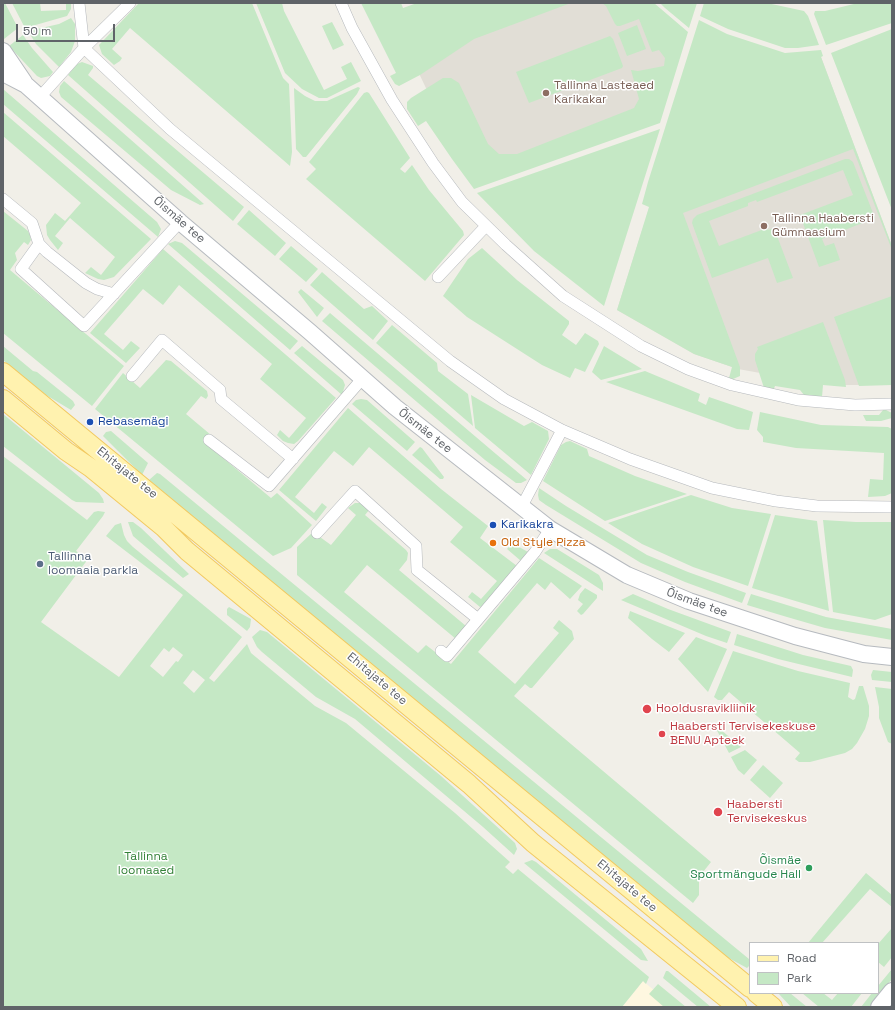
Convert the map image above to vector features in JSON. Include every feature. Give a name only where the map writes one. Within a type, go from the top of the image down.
[{"type":"main road","name":"Õismäe tee","points":[[3,51],[26,85]]},
{"type":"main road","name":"Õismäe tee","points":[[3,73],[26,85],[180,222],[271,299],[395,408],[550,529],[628,575],[689,601],[795,636],[864,654],[892,657]]},
{"type":"main road","name":"Ehitajate tee","points":[[3,372],[749,987]]},
{"type":"main road","name":"Ehitajate tee","points":[[3,399],[66,451],[91,468],[162,527],[187,551],[469,784],[533,843],[737,1007]]},
{"type":"main road","points":[[879,1007],[892,991]]},
{"type":"main road","points":[[757,994],[773,1007]]},
{"type":"street","points":[[79,3],[84,48],[170,129],[450,361],[504,399],[562,430],[630,459],[712,488],[776,501],[816,506],[892,507]]},
{"type":"street","points":[[40,97],[84,48],[130,3]]},
{"type":"street","points":[[341,3],[356,34],[410,128],[433,163],[462,202],[486,226],[563,296],[641,346],[688,370],[732,385],[798,400],[855,405],[892,404]]},
{"type":"street","points":[[3,199],[32,223],[40,244],[86,283],[96,289],[114,294]]},
{"type":"street","points":[[40,244],[21,269],[84,326],[180,222]]},
{"type":"street","points":[[438,277],[486,226]]},
{"type":"street","points":[[132,376],[162,340],[220,390],[221,399],[293,459]]},
{"type":"street","points":[[209,440],[269,486],[362,379]]},
{"type":"street","points":[[522,506],[562,430]]},
{"type":"street","points":[[317,533],[355,491],[416,546],[417,570],[478,619]]},
{"type":"street","points":[[441,651],[447,656],[535,552],[550,529]]},
{"type":"shaded area","name":"Tallinna Lasteaed Karikakar","points":[[467,3],[641,3],[678,40],[655,120],[487,179],[434,105],[406,46]]},
{"type":"shaded area","name":"Tallinna Haabersti Gümnaasium","points":[[821,57],[892,246],[892,385],[827,385],[738,369],[694,354],[617,310],[681,107]]},
{"type":"shaded area","points":[[643,981],[674,1007],[622,1007]]},
{"type":"green space","points":[[3,3],[5,3],[18,28],[4,39]]},
{"type":"green space","points":[[12,3],[40,3],[41,11],[66,10],[66,3],[71,3],[71,9],[67,16],[25,28]]},
{"type":"green space","points":[[139,3],[252,3],[283,78],[289,84],[292,152],[290,166],[130,28],[112,49],[122,58],[120,61],[114,65],[102,54],[99,45]]},
{"type":"green space","points":[[256,3],[282,3],[284,11],[324,90],[347,79],[341,67],[351,62],[361,81],[327,98],[319,98],[302,89],[285,73]]},
{"type":"green space","points":[[361,3],[401,3],[403,8],[417,3],[571,3],[474,39],[420,75],[399,86],[395,84],[390,76],[396,73]]},
{"type":"green space","points":[[602,3],[654,3],[688,32],[660,123],[474,189],[426,121],[418,126],[407,109],[407,102],[443,78],[451,78],[459,83],[488,144],[499,154],[517,154],[634,108],[639,99],[631,70],[638,71],[664,66],[665,58],[659,50],[652,52],[639,19],[617,26],[606,6]]},
{"type":"green space","points":[[660,3],[697,3],[689,28],[665,8]]},
{"type":"green space","points":[[704,3],[767,3],[804,11],[808,16],[819,45],[785,48],[728,29],[700,16]]},
{"type":"green space","points":[[858,3],[892,3],[892,23],[826,45],[814,14],[815,11],[825,11]]},
{"type":"green space","points":[[71,18],[75,24],[75,41],[71,52],[59,67],[36,44],[28,31],[59,24]]},
{"type":"green space","points":[[699,20],[727,34],[785,53],[821,50],[823,56],[821,57],[892,246],[892,250],[853,149],[683,213],[740,367],[740,376],[733,379],[729,378],[732,367],[694,354],[617,310],[649,207],[642,204],[648,182]]},
{"type":"green space","points":[[332,22],[344,45],[333,50],[322,26]]},
{"type":"green space","points":[[637,25],[646,49],[627,56],[618,33]]},
{"type":"green space","points":[[892,29],[892,210],[831,53]]},
{"type":"green space","points":[[23,35],[53,72],[50,76],[41,78],[37,76],[9,46]]},
{"type":"green space","points":[[610,36],[613,39],[623,66],[622,68],[529,103],[516,72]]},
{"type":"green space","points":[[82,62],[93,66],[88,75],[244,207],[233,221],[68,75],[77,64]]},
{"type":"green space","points":[[64,81],[204,204],[200,205],[171,190],[61,97],[59,92],[60,86]]},
{"type":"green space","points":[[358,87],[360,88],[357,94],[306,157],[303,157],[296,149],[294,88],[315,101],[327,101]]},
{"type":"green space","points":[[3,89],[157,222],[161,229],[158,237],[3,104]]},
{"type":"green space","points":[[367,92],[410,158],[400,169],[405,173],[412,165],[429,190],[463,231],[464,235],[425,281],[306,179],[316,169],[309,162],[364,93]]},
{"type":"green space","points":[[3,112],[151,239],[114,277],[104,280],[85,273],[91,267],[101,275],[115,257],[70,218],[55,236],[63,243],[58,250],[50,240],[47,235],[46,225],[55,213],[65,221],[81,203],[3,136]]},
{"type":"green space","points":[[660,129],[604,306],[534,251],[477,193]]},
{"type":"green space","points":[[845,159],[849,159],[853,162],[875,218],[822,239],[825,246],[834,243],[840,260],[819,267],[800,215],[853,195],[843,170],[757,202],[756,200],[748,203],[748,206],[709,221],[719,246],[767,228],[768,230],[774,228],[793,278],[777,283],[768,258],[712,278],[692,223],[693,219],[697,215]]},
{"type":"green space","points":[[249,210],[286,243],[275,256],[237,224]]},
{"type":"green space","points":[[3,211],[28,231],[31,240],[28,245],[24,242],[15,253],[17,260],[10,270],[124,366],[92,406],[3,333]]},
{"type":"green space","points":[[175,241],[182,243],[298,341],[290,350],[168,244]]},
{"type":"green space","points":[[291,246],[318,269],[306,282],[279,259]]},
{"type":"green space","points":[[482,248],[517,280],[569,321],[569,324],[562,335],[576,345],[585,333],[598,341],[599,344],[585,372],[575,368],[570,378],[542,365],[467,317],[443,296],[468,259]]},
{"type":"green space","points":[[163,249],[336,398],[294,444],[283,441],[277,435],[280,430],[289,438],[306,418],[260,379],[272,364],[179,285],[163,305],[143,289],[104,334],[123,350],[131,341],[140,348],[126,363],[90,333]]},
{"type":"green space","points":[[322,272],[364,309],[372,306],[388,321],[373,340],[310,285]]},
{"type":"green space","points":[[301,289],[324,308],[317,317],[298,292]]},
{"type":"green space","points":[[892,296],[892,385],[859,386],[834,317]]},
{"type":"green space","points":[[330,313],[527,480],[521,483],[516,483],[485,460],[322,321]]},
{"type":"green space","points":[[823,322],[845,380],[846,387],[823,385],[822,397],[804,395],[800,390],[775,386],[773,391],[764,388],[755,360],[755,354],[758,349],[757,347]]},
{"type":"green space","points":[[392,325],[437,363],[438,371],[468,394],[473,426],[376,343]]},
{"type":"green space","points":[[3,346],[73,401],[75,405],[71,410],[46,395],[3,360]]},
{"type":"green space","points":[[302,346],[343,380],[345,385],[342,395],[294,353]]},
{"type":"green space","points":[[604,346],[642,369],[601,380],[592,372]]},
{"type":"green space","points":[[166,360],[171,361],[207,391],[208,396],[206,399],[201,396],[186,414],[211,435],[205,443],[271,498],[277,493],[312,525],[291,548],[273,556],[95,409],[123,373],[140,388]]},
{"type":"green space","points":[[645,371],[700,394],[698,401],[706,405],[709,397],[753,412],[749,430],[737,429],[606,382]]},
{"type":"green space","points":[[471,395],[524,426],[532,422],[548,431],[549,439],[531,475],[475,428]]},
{"type":"green space","points":[[356,400],[367,400],[415,442],[407,451],[352,404]]},
{"type":"green space","points":[[348,408],[441,489],[488,526],[480,538],[517,566],[486,604],[480,607],[468,597],[472,592],[481,599],[497,581],[450,542],[463,527],[369,447],[353,466],[334,451],[295,497],[314,513],[322,503],[327,507],[316,521],[279,490]]},
{"type":"green space","points":[[883,410],[892,413],[892,418],[881,421],[866,421],[863,415],[879,415]]},
{"type":"green space","points":[[760,412],[821,425],[888,427],[892,429],[892,493],[885,496],[868,497],[870,479],[883,480],[884,453],[796,448],[763,442],[763,437],[757,430]]},
{"type":"green space","points":[[3,414],[99,493],[104,503],[76,502],[72,500],[3,446]]},
{"type":"green space","points":[[111,431],[148,463],[142,475],[103,436],[106,432]]},
{"type":"green space","points":[[570,441],[587,449],[589,456],[635,476],[687,494],[605,521],[543,481],[561,445]]},
{"type":"green space","points":[[420,447],[444,477],[443,479],[440,479],[412,455]]},
{"type":"green space","name":"Tallinna loomaaed","points":[[3,456],[87,520],[94,512],[105,512],[76,551],[88,559],[41,622],[119,677],[183,595],[106,536],[115,525],[121,523],[127,541],[133,547],[242,637],[209,678],[214,682],[247,644],[251,653],[315,706],[346,723],[455,813],[510,862],[505,867],[513,874],[518,869],[649,977],[646,984],[643,981],[622,1007],[3,1007]],"holes":[[[173,647],[183,655],[163,677],[150,666],[164,648],[169,652]],[[193,670],[205,680],[194,693],[183,683]]]},
{"type":"green space","points":[[157,473],[160,474],[749,959],[749,966],[747,968],[725,956],[149,480]]},
{"type":"green space","points":[[539,488],[647,555],[746,593],[742,603],[685,582],[641,563],[539,500]]},
{"type":"green space","points":[[691,495],[732,508],[771,514],[748,586],[693,567],[642,544],[608,523]]},
{"type":"green space","points":[[355,503],[360,503],[370,509],[365,515],[408,553],[407,560],[399,570],[466,626],[456,639],[367,565],[344,592],[418,653],[426,645],[451,664],[539,558],[582,586],[570,599],[551,582],[545,590],[537,583],[478,652],[515,684],[559,633],[553,628],[559,620],[572,631],[574,639],[532,688],[525,684],[514,696],[711,862],[699,877],[699,895],[693,903],[297,575],[297,547],[313,532],[331,545],[356,515],[348,508]]},
{"type":"green space","points":[[775,515],[817,521],[829,611],[752,588]]},
{"type":"green space","points":[[823,520],[892,522],[892,614],[875,620],[833,612]]},
{"type":"green space","points":[[128,522],[133,522],[141,528],[189,574],[183,578],[140,542],[133,536]]},
{"type":"green space","points":[[512,543],[528,552],[521,561],[507,549]]},
{"type":"green space","points":[[550,549],[557,549],[599,575],[603,583],[603,591],[544,553]]},
{"type":"green space","points":[[585,588],[597,595],[597,598],[581,615],[577,611],[583,604],[578,600],[580,594]]},
{"type":"green space","points":[[633,594],[668,609],[731,632],[727,643],[706,636],[621,600]]},
{"type":"green space","points":[[751,594],[826,617],[892,629],[892,640],[825,628],[747,605]]},
{"type":"green space","points":[[229,607],[251,619],[250,627],[247,631],[227,615],[227,609]]},
{"type":"green space","points":[[630,611],[685,633],[669,652],[628,618]]},
{"type":"green space","points":[[260,630],[267,632],[441,776],[515,843],[517,849],[514,855],[355,719],[316,697],[262,652],[257,647],[252,637]]},
{"type":"green space","points":[[737,634],[803,655],[851,666],[853,670],[852,677],[778,659],[734,645]]},
{"type":"green space","points":[[696,637],[727,649],[708,692],[678,659]]},
{"type":"green space","points":[[733,651],[798,671],[850,683],[848,697],[853,700],[855,699],[859,686],[863,686],[869,706],[869,716],[865,729],[857,743],[852,749],[845,753],[810,762],[799,762],[795,759],[800,753],[729,692],[722,700],[718,700],[714,697]]},
{"type":"green space","points":[[873,670],[892,672],[892,682],[872,680],[871,675]]},
{"type":"green space","points":[[875,687],[892,689],[892,744],[888,742],[879,718],[879,707]]},
{"type":"green space","points":[[713,723],[741,747],[729,753]]},
{"type":"green space","points":[[745,750],[757,760],[744,775],[738,770],[731,757]]},
{"type":"green space","points":[[763,765],[783,783],[770,798],[750,780]]},
{"type":"green space","points":[[532,860],[641,949],[648,961],[641,960],[524,863]]},
{"type":"green space","points":[[866,873],[892,895],[892,907],[870,889],[823,942],[809,942]]},
{"type":"green space","points":[[892,928],[892,957],[884,967],[879,963],[879,943]]},
{"type":"green space","points":[[892,969],[892,979],[869,1007],[861,1007],[871,994],[879,994],[879,985]]},
{"type":"green space","points":[[666,971],[668,971],[711,1007],[698,1007],[663,978]]},
{"type":"green space","points":[[658,984],[686,1007],[664,1007],[649,994]]},
{"type":"green space","points":[[779,994],[791,994],[807,1007],[791,1007]]},
{"type":"green space","points":[[803,994],[824,994],[832,1000],[837,994],[861,994],[851,1007],[819,1007]]},
{"type":"place","name":"Tallinna Lasteaed Karikakar","points":[[546,93]]},
{"type":"place","name":"Tallinna Haabersti Gümnaasium","points":[[764,226]]},
{"type":"place","name":"Rebasemägi","points":[[90,422]]},
{"type":"place","name":"Karikakra","points":[[493,525]]},
{"type":"place","name":"Old Style Pizza","points":[[493,543]]},
{"type":"place","name":"Tallinna loomaaia parkla","points":[[40,564]]},
{"type":"place","name":"Hooldusravikliinik","points":[[647,709]]},
{"type":"place","name":"Haabersti Tervisekeskuse BENU Apteek","points":[[662,734]]},
{"type":"place","name":"Haabersti Tervisekeskus","points":[[718,812]]},
{"type":"place","name":"Õismäe Sportmängude Hall","points":[[809,868]]}]
